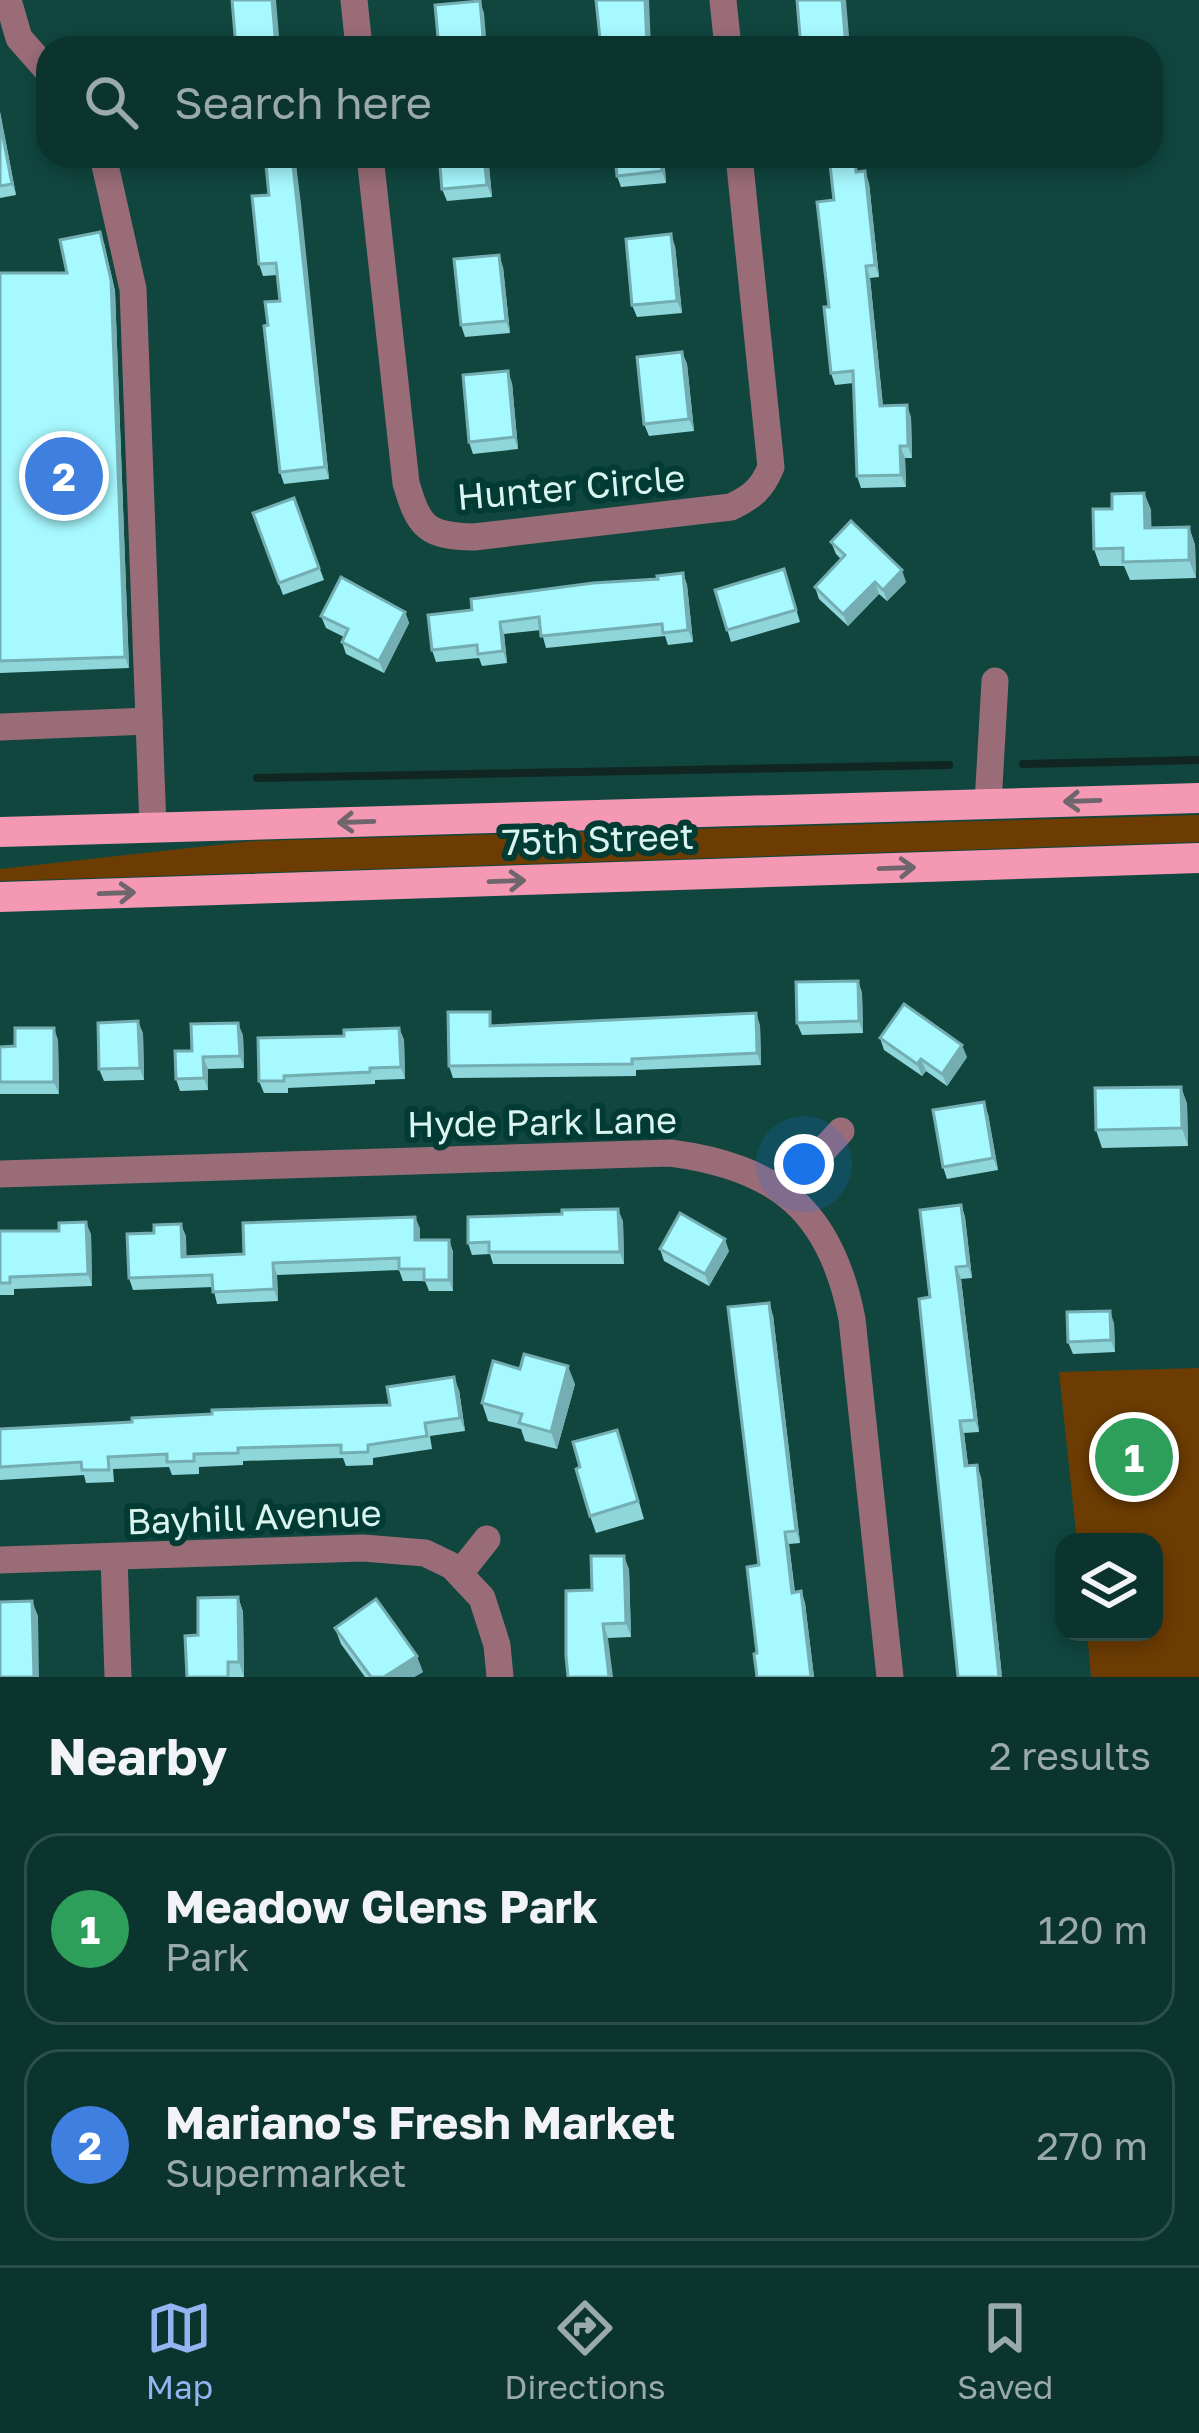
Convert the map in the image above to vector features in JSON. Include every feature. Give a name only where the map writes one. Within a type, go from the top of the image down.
[{"type":"main road","name":"75th Street","points":[[0,832],[1199,798]]},
{"type":"main road","name":"75th Street","points":[[0,897],[1199,858]]},
{"type":"street","points":[[8,0],[19,38],[36,57]]},
{"type":"street","points":[[354,0],[358,36]]},
{"type":"street","points":[[723,0],[727,36]]},
{"type":"street","points":[[106,168],[133,289],[153,828]]},
{"type":"street","name":"Hunter Circle","points":[[371,168],[406,483],[416,517],[434,532],[474,537],[730,508],[752,497],[764,484],[771,467],[741,168]]},
{"type":"street","points":[[988,804],[994,682]]},
{"type":"street","points":[[0,727],[149,721]]},
{"type":"street","points":[[785,1191],[841,1131]]},
{"type":"street","name":"Hyde Park Lane","points":[[0,1174],[670,1153],[743,1168],[785,1191],[817,1225],[845,1281],[890,1677]]},
{"type":"street","points":[[487,1539],[460,1574],[473,1585],[489,1612],[500,1677]]},
{"type":"street","name":"Bayhill Avenue","points":[[0,1560],[408,1549],[436,1557],[460,1574]]},
{"type":"street","points":[[114,1557],[118,1677]]},
{"type":"shaded area","points":[[1199,815],[1199,842],[0,881],[0,869],[252,841]]},
{"type":"shaded area","points":[[1199,1368],[1199,1677],[1091,1677],[1088,1641],[1163,1641],[1163,1533],[1076,1533],[1059,1372]]},
{"type":"building","points":[[232,0],[272,0],[275,36],[235,36]]},
{"type":"building","points":[[596,0],[645,0],[646,36],[600,36]]},
{"type":"building","points":[[797,0],[842,0],[845,36],[800,36]]},
{"type":"building","points":[[480,1],[483,36],[438,36],[435,5]]},
{"type":"building","points":[[0,122],[12,184],[0,186]]},
{"type":"building","points":[[266,168],[293,168],[325,467],[280,472],[264,326],[268,325],[265,302],[280,301],[276,263],[259,264],[252,196],[269,195]]},
{"type":"building","points":[[440,168],[485,168],[487,185],[442,189]]},
{"type":"building","points":[[616,168],[662,168],[662,171],[617,176]]},
{"type":"building","points":[[830,168],[865,171],[875,265],[866,266],[880,406],[907,405],[908,446],[900,446],[901,475],[857,476],[853,371],[831,373],[817,202],[834,200]]},
{"type":"building","points":[[100,232],[111,280],[125,657],[0,661],[0,273],[67,273],[60,240]]},
{"type":"building","points":[[671,234],[677,301],[632,305],[626,239]]},
{"type":"building","points":[[499,255],[506,321],[461,325],[454,259]]},
{"type":"building","points":[[682,352],[689,419],[644,424],[637,357]]},
{"type":"building","points":[[508,371],[514,437],[469,442],[463,375]]},
{"type":"building","points":[[1144,493],[1145,528],[1189,527],[1189,560],[1123,562],[1123,548],[1094,549],[1093,509],[1112,509],[1112,494]]},
{"type":"building","points":[[294,498],[319,568],[279,583],[253,513]]},
{"type":"building","points":[[851,521],[902,570],[883,590],[875,582],[843,614],[815,587],[845,555],[831,542]]},
{"type":"building","points":[[784,569],[796,610],[727,630],[715,590]]},
{"type":"building","points":[[683,573],[688,630],[663,633],[662,624],[541,636],[539,617],[500,622],[503,651],[478,654],[477,645],[432,650],[428,615],[472,610],[471,599]]},
{"type":"building","points":[[341,577],[405,612],[379,661],[342,642],[348,629],[321,616]]},
{"type":"building","points":[[858,981],[859,1021],[797,1023],[796,982]]},
{"type":"building","points":[[904,1004],[962,1045],[942,1074],[921,1059],[917,1064],[880,1038]]},
{"type":"building","points":[[448,1012],[490,1012],[490,1026],[756,1013],[757,1053],[632,1059],[632,1064],[449,1066]]},
{"type":"building","points":[[138,1021],[140,1068],[99,1069],[98,1023]]},
{"type":"building","points":[[238,1023],[240,1056],[203,1057],[204,1078],[176,1079],[175,1051],[192,1051],[191,1024]]},
{"type":"building","points":[[15,1028],[54,1028],[54,1082],[0,1082],[0,1047],[15,1046]]},
{"type":"building","points":[[399,1028],[401,1067],[259,1081],[258,1038],[344,1036],[344,1030]]},
{"type":"building","points":[[1181,1087],[1182,1128],[1096,1130],[1095,1088]]},
{"type":"building","points":[[984,1102],[993,1158],[943,1167],[933,1110]]},
{"type":"building","points":[[961,1205],[968,1266],[956,1267],[975,1420],[960,1421],[965,1466],[977,1465],[999,1677],[958,1677],[919,1299],[930,1297],[920,1210]]},
{"type":"building","points":[[618,1209],[620,1252],[489,1252],[489,1242],[468,1243],[468,1217]]},
{"type":"building","points":[[680,1213],[725,1239],[705,1274],[660,1249]]},
{"type":"building","points":[[415,1217],[415,1240],[449,1240],[449,1280],[424,1280],[424,1269],[399,1269],[399,1258],[273,1263],[274,1289],[213,1292],[212,1275],[129,1278],[127,1234],[154,1233],[154,1225],[181,1224],[182,1257],[244,1254],[243,1223]]},
{"type":"building","points":[[86,1222],[88,1274],[10,1277],[10,1283],[0,1283],[0,1231],[59,1231],[59,1223]]},
{"type":"building","points":[[769,1303],[796,1531],[785,1532],[792,1593],[801,1591],[811,1677],[757,1677],[754,1654],[747,1567],[759,1565],[728,1307]]},
{"type":"building","points":[[1110,1311],[1111,1340],[1068,1342],[1067,1312]]},
{"type":"building","points":[[524,1354],[568,1366],[551,1432],[519,1423],[522,1414],[482,1403],[493,1361],[520,1369]]},
{"type":"building","points":[[454,1377],[460,1418],[425,1423],[427,1436],[368,1445],[368,1452],[341,1453],[341,1445],[238,1448],[238,1453],[194,1454],[194,1461],[167,1462],[167,1454],[108,1457],[109,1470],[82,1470],[81,1462],[0,1467],[0,1429],[132,1422],[132,1418],[212,1414],[212,1410],[390,1405],[387,1387]]},
{"type":"building","points":[[617,1430],[638,1501],[590,1516],[573,1442]]},
{"type":"building","points":[[591,1556],[624,1556],[626,1623],[603,1624],[609,1677],[568,1677],[566,1591],[592,1590]]},
{"type":"building","points":[[238,1597],[239,1662],[228,1662],[228,1677],[187,1677],[185,1636],[198,1635],[198,1598]]},
{"type":"building","points":[[376,1599],[417,1656],[384,1677],[371,1677],[335,1628]]},
{"type":"building","points":[[32,1601],[34,1677],[0,1677],[0,1602]]},
{"type":"waterway","points":[[1023,764],[1199,760]]},
{"type":"waterway","points":[[257,778],[949,765]]},
{"type":"place","name":"Mariano's Fresh Market","points":[[64,476]]},
{"type":"place","name":"Meadow Glens Park","points":[[1134,1457]]}]
